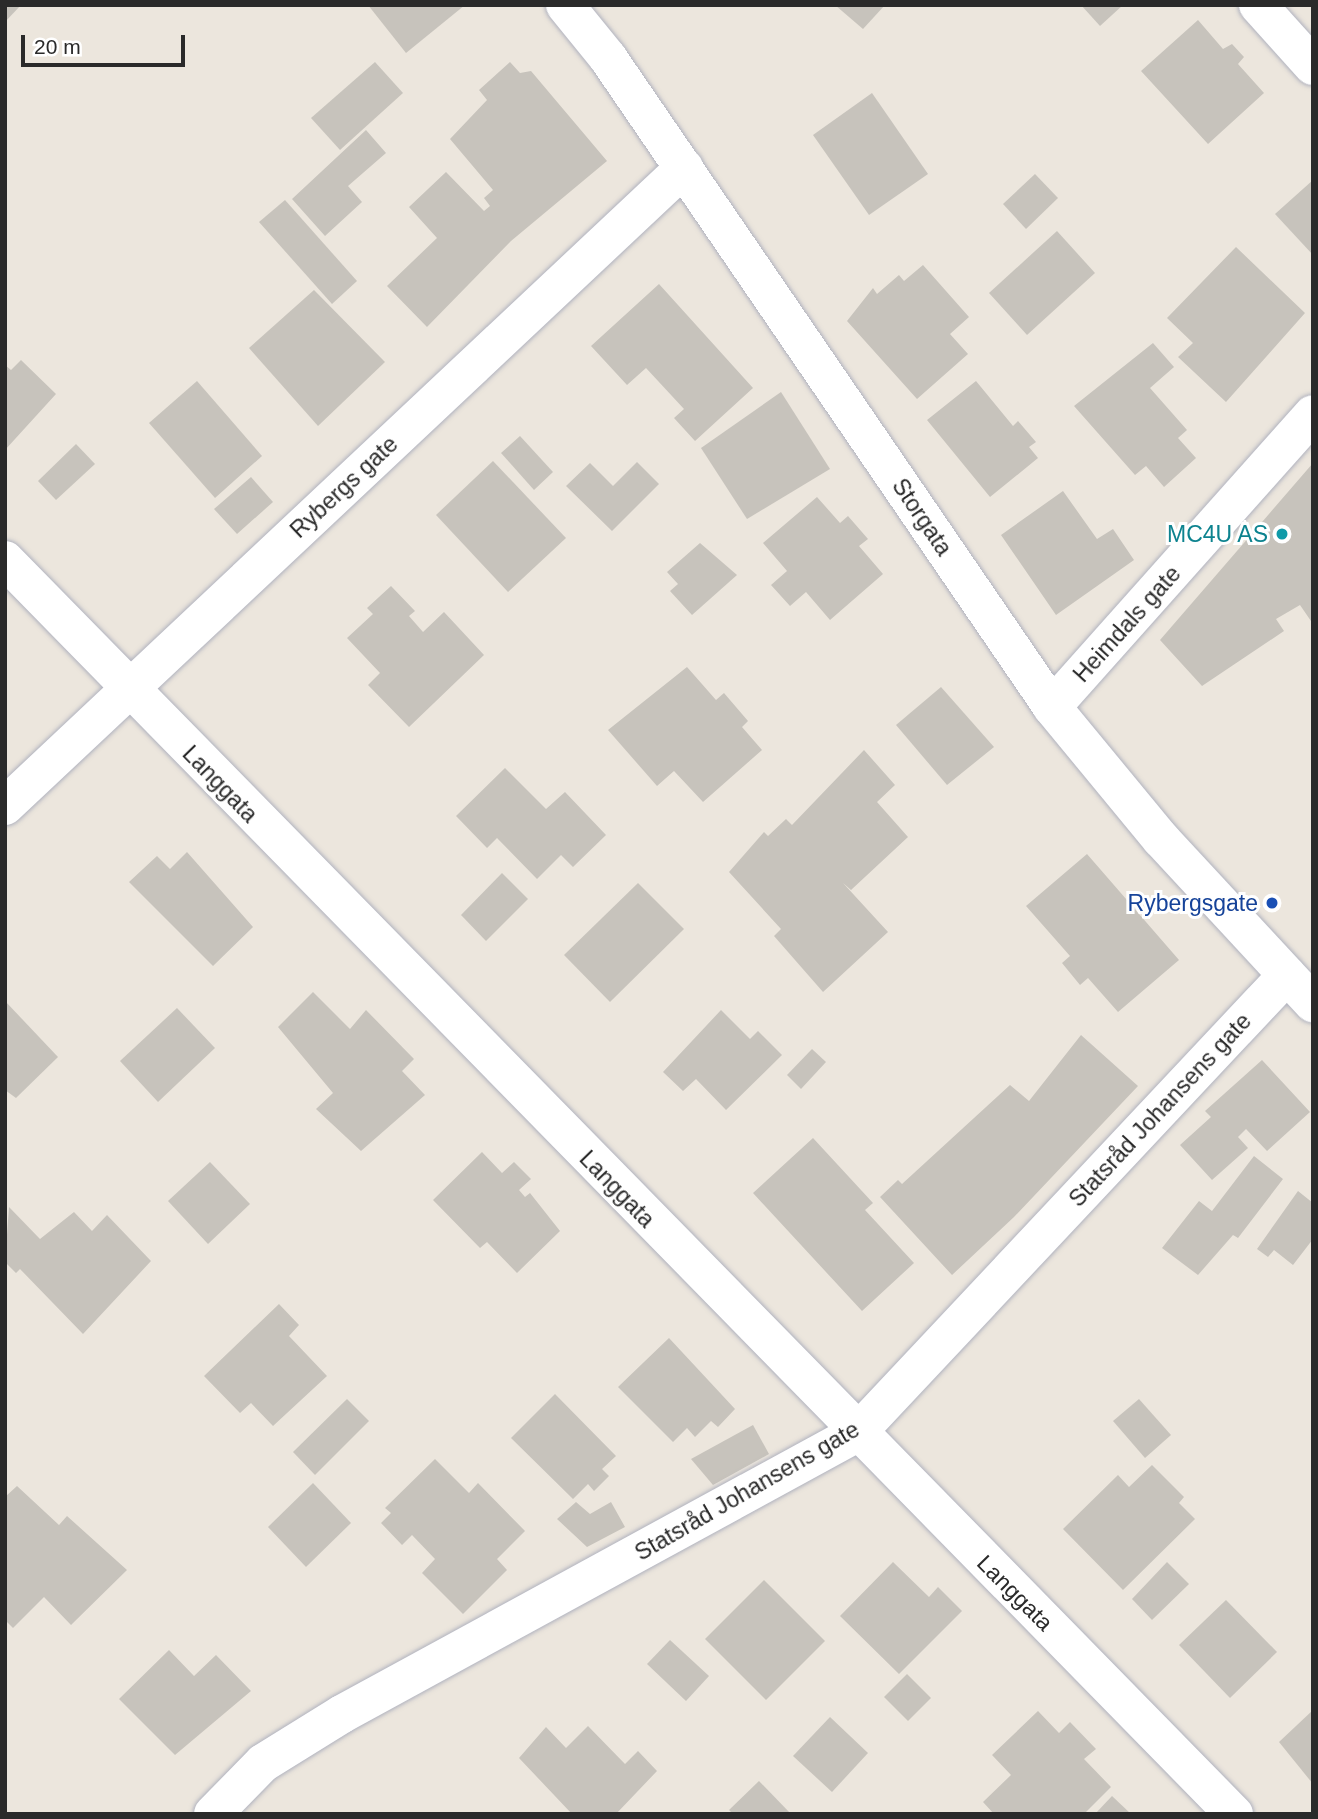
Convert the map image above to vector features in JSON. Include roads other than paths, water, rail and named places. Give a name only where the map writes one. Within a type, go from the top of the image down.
[{"type":"street","name":"Storgata","points":[[565,5],[684,168],[1052,707],[1161,839],[1313,1003]]},
{"type":"street","points":[[1258,5],[1313,66]]},
{"type":"street","name":"Rybergs gate","points":[[5,806],[684,168]]},
{"type":"street","name":"Heimdals gate","points":[[1052,707],[1313,414]]},
{"type":"street","name":"Langgata","points":[[5,560],[127,690],[1234,1814]]},
{"type":"street","name":"Statsråd Johansens gate","points":[[213,1814],[263,1763],[342,1714],[857,1433],[1287,975]]},
{"type":"place","name":"MC4U AS","points":[[1282,534]]},
{"type":"place","name":"Rybergsgate","points":[[1272,903]]}]
